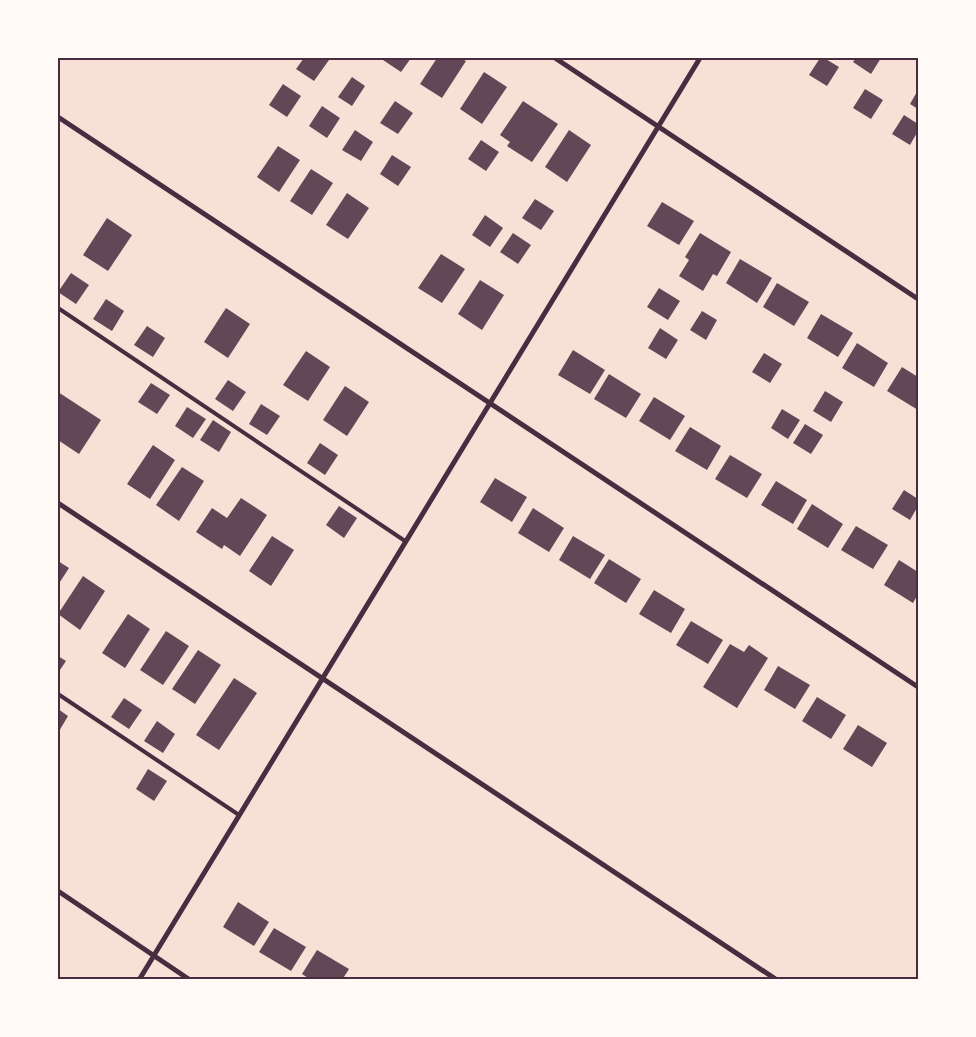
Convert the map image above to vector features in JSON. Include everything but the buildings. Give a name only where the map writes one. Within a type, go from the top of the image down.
[{"type":"street","points":[[555,58],[918,299]]},
{"type":"street","points":[[139,980],[700,58]]},
{"type":"street","points":[[58,118],[490,402],[918,687]]},
{"type":"street","points":[[58,503],[777,980]]},
{"type":"street","points":[[58,891],[190,980]]},
{"type":"lane","points":[[58,308],[405,540]]},
{"type":"lane","points":[[58,694],[239,815]]}]
